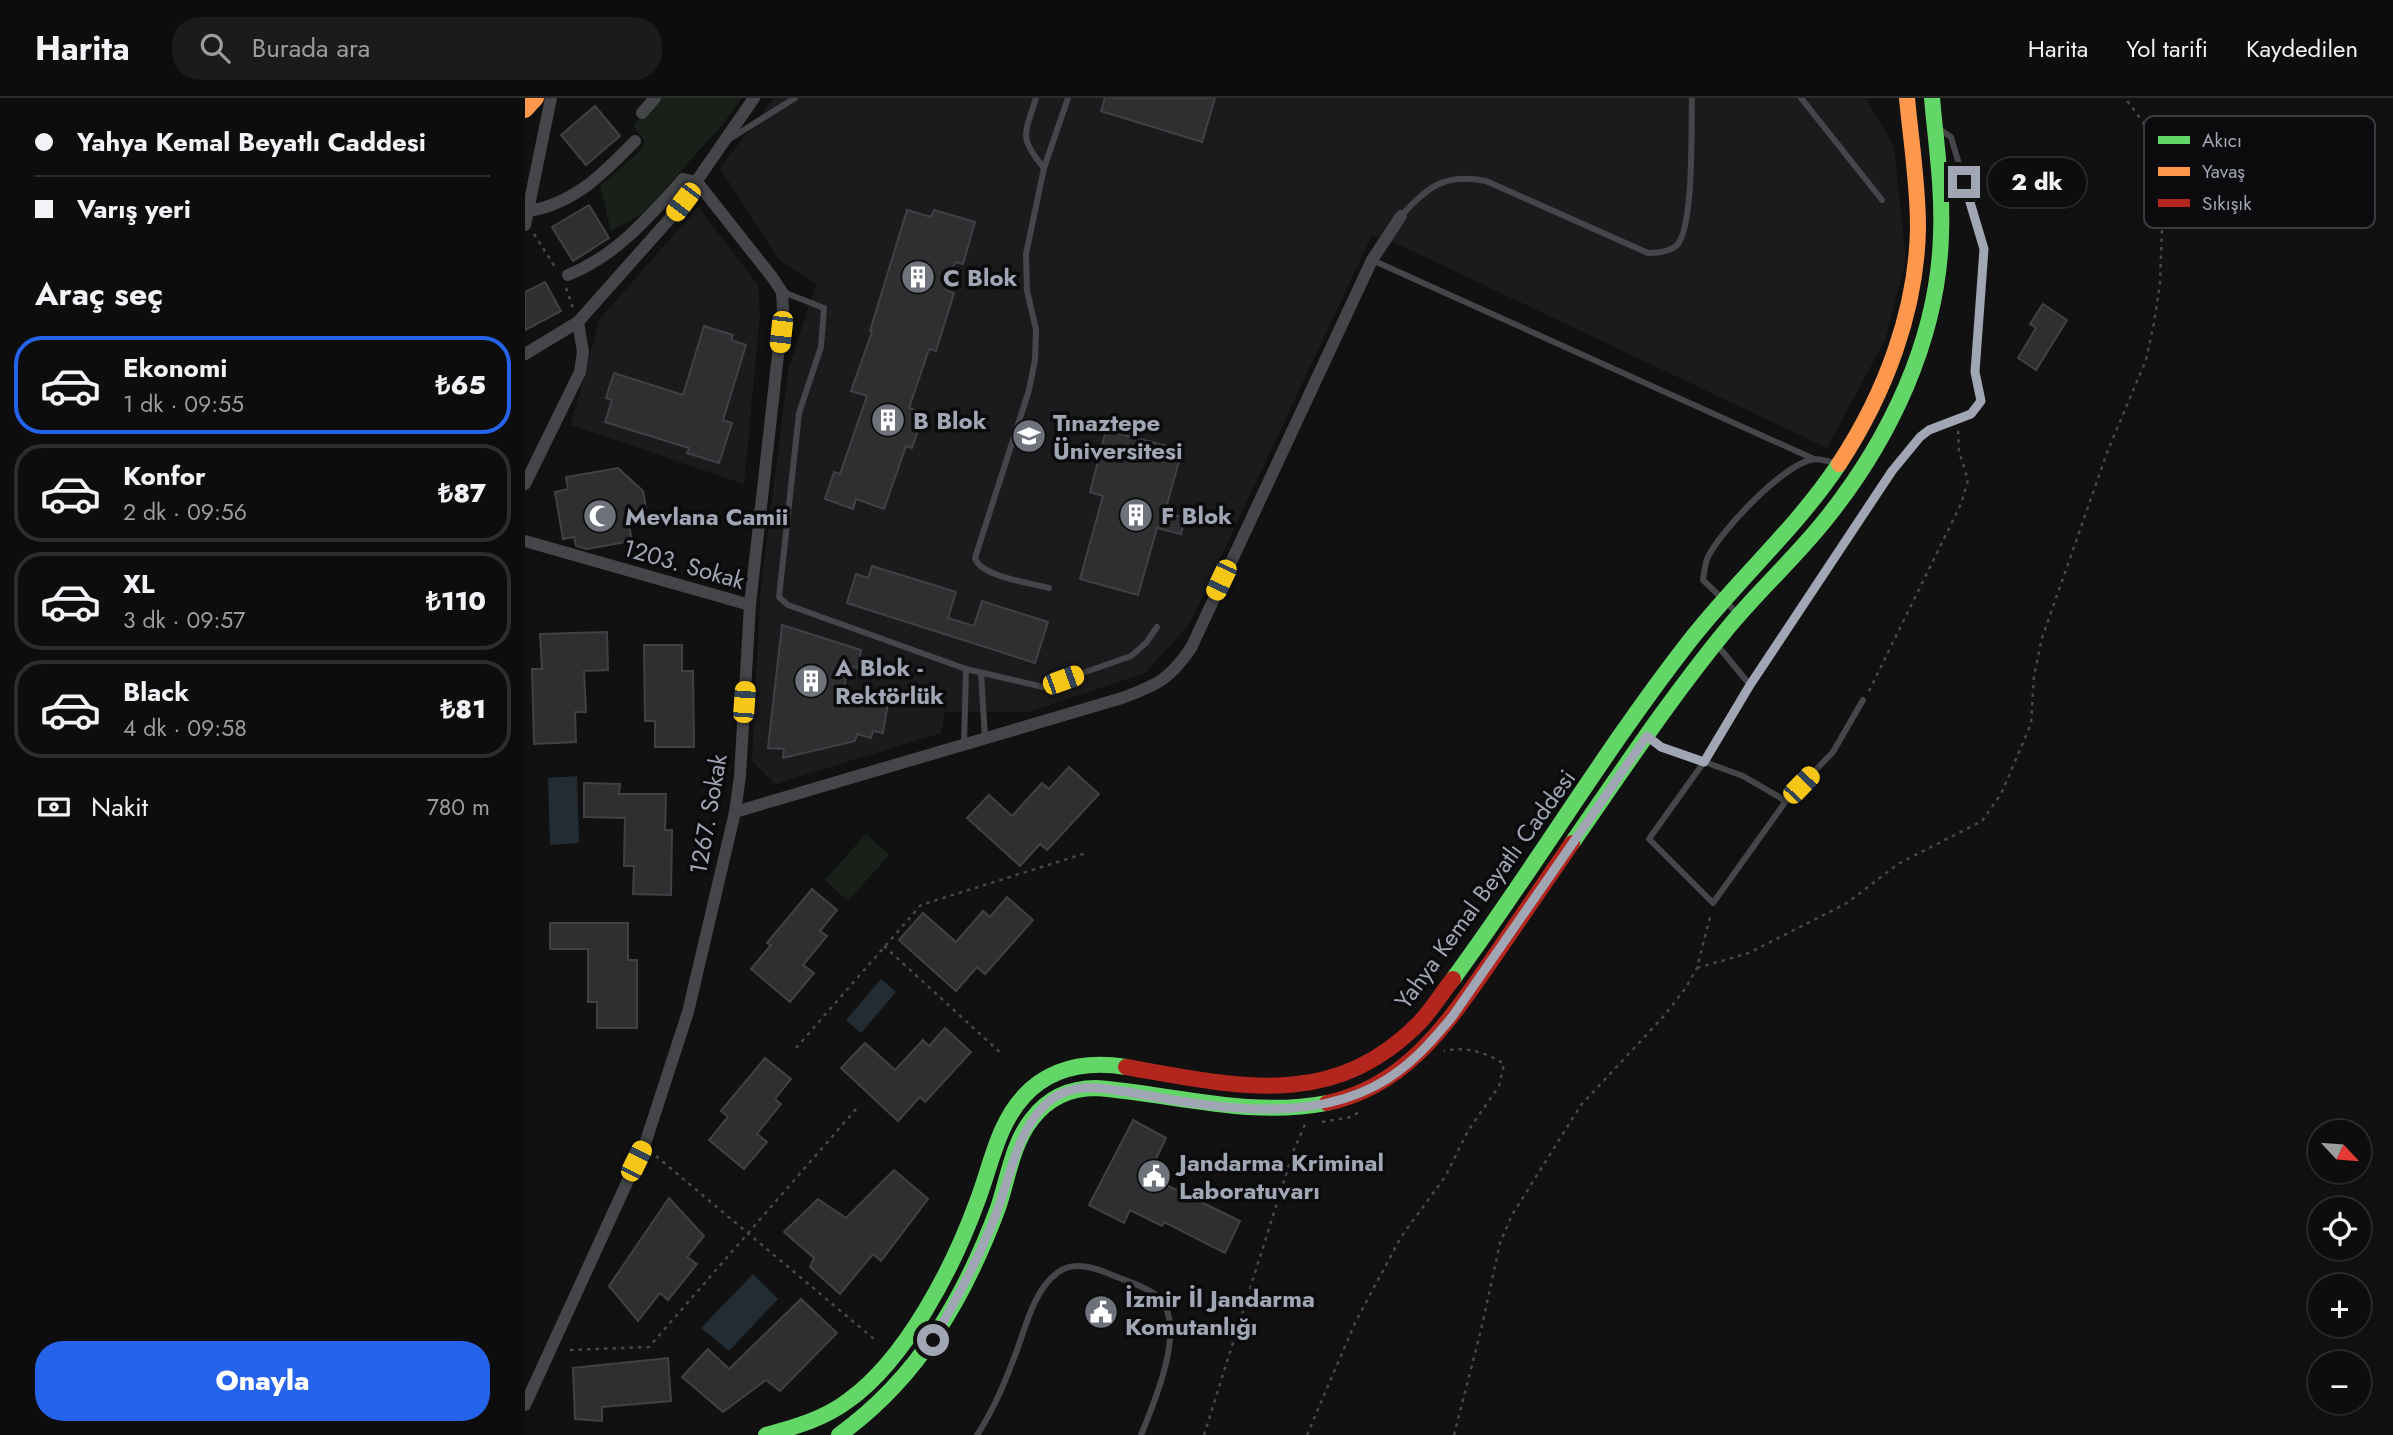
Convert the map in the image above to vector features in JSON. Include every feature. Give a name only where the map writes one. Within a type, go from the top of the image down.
[{"type":"main road","points":[[525,110],[536,98]]},
{"type":"main road","name":"Yahya Kemal Beyatlı Caddesi","points":[[766,1435],[806,1423],[849,1401],[877,1379],[902,1348],[956,1250],[977,1203],[1005,1122],[1015,1105],[1040,1081],[1074,1065],[1114,1063],[1221,1082],[1295,1083],[1332,1079],[1388,1051],[1422,1020],[1674,660],[1807,508],[1839,463],[1880,386],[1902,329],[1912,287],[1917,224],[1907,98]]},
{"type":"main road","name":"Yahya Kemal Beyatlı Caddesi","points":[[839,1435],[890,1397],[933,1340],[993,1220],[1027,1127],[1051,1100],[1066,1093],[1099,1086],[1223,1106],[1285,1108],[1321,1104],[1360,1093],[1379,1084],[1399,1071],[1437,1035],[1716,642],[1806,543],[1851,486],[1885,428],[1905,388],[1926,330],[1938,272],[1942,216],[1932,98]]},
{"type":"main road","points":[[1603,762],[1622,774]]},
{"type":"street","points":[[525,225],[551,98]]},
{"type":"street","points":[[642,113],[655,98]]},
{"type":"street","points":[[525,354],[577,322],[673,215],[727,141],[754,98]]},
{"type":"street","points":[[529,211],[557,204],[588,187],[635,141]]},
{"type":"street","points":[[568,275],[594,263],[616,247],[683,179],[697,182],[782,292]]},
{"type":"street","points":[[735,812],[1159,684],[1191,648],[1372,261],[1401,216]]},
{"type":"street","name":"1267. Sokak","points":[[525,1405],[646,1141],[688,1012],[735,812],[740,776],[750,605],[783,310],[782,292]]},
{"type":"street","points":[[525,484],[580,372],[583,352],[577,322]]},
{"type":"street","name":"1203. Sokak","points":[[525,541],[750,605]]},
{"type":"lane","points":[[727,141],[795,98]]},
{"type":"lane","points":[[1036,98],[1025,131],[1028,150],[1044,168]]},
{"type":"lane","points":[[1049,588],[990,573],[980,568],[975,558],[1035,360],[1035,329],[1026,284],[1026,254],[1044,168],[1069,98]]},
{"type":"lane","points":[[1401,216],[1430,189],[1463,176],[1486,181],[1648,253],[1672,249],[1678,243],[1686,224],[1690,202],[1692,98]]},
{"type":"lane","points":[[1801,98],[1882,200]]},
{"type":"lane","points":[[1863,700],[1833,752],[1786,801],[1713,903],[1649,839],[1704,762],[1750,685],[1892,471],[1920,437],[1929,430],[1971,414],[1981,401],[1975,372],[1984,249],[1951,137],[1935,126]]},
{"type":"lane","points":[[1372,261],[1814,459],[1839,463]]},
{"type":"lane","points":[[782,292],[824,308],[821,347],[799,413],[779,597],[789,605],[966,669],[1042,687],[1131,656],[1146,643],[1157,627]]},
{"type":"lane","points":[[1740,616],[1703,580],[1707,560],[1718,540],[1748,504],[1786,474],[1814,459]]},
{"type":"lane","points":[[1716,642],[1750,685]]},
{"type":"lane","points":[[964,744],[966,669]]},
{"type":"lane","points":[[981,673],[985,738]]},
{"type":"lane","points":[[1647,736],[1661,747],[1743,776],[1786,801]]},
{"type":"lane","points":[[977,1435],[1001,1391],[1031,1313],[1046,1285],[1058,1272],[1075,1266],[1093,1267],[1156,1294],[1167,1307],[1171,1338],[1163,1372],[1141,1435]]},
{"type":"path","points":[[2125,98],[2143,122],[2144,128]]},
{"type":"path","points":[[1697,968],[1749,953],[1847,903],[1898,864],[1982,821],[2001,794],[2031,724],[2034,676],[2042,638],[2108,450],[2146,360],[2160,283],[2162,228]]},
{"type":"path","points":[[1863,700],[1876,681],[1926,570],[1961,504],[1968,480],[1959,451],[1957,419]]},
{"type":"path","points":[[796,1048],[921,905],[1086,853]]},
{"type":"path","points":[[1454,1435],[1500,1243],[1512,1215],[1581,1105],[1663,1017],[1697,968],[1713,903]]},
{"type":"path","points":[[884,946],[1003,1055]]},
{"type":"path","points":[[1307,1435],[1355,1323],[1401,1237],[1445,1177],[1468,1131],[1499,1086],[1504,1064],[1490,1055],[1457,1048],[1444,1051],[1437,1057]]},
{"type":"path","points":[[1205,1435],[1293,1152],[1305,1125],[1321,1104]]},
{"type":"path","points":[[570,1350],[649,1347],[857,1108]]},
{"type":"path","points":[[1305,1125],[1351,1117],[1362,1110]]},
{"type":"path","points":[[656,1156],[874,1339]]},
{"type":"shaded area","points":[[658,98],[742,98],[722,125],[643,213],[611,231],[600,186],[638,153],[645,142],[633,126]]},
{"type":"shaded area","name":"Tınaztepe Üniversitesi","points":[[774,98],[1866,98],[1894,147],[1906,260],[1885,340],[1827,448],[1404,247],[1372,235],[1189,625],[1145,673],[1028,712],[945,712],[941,733],[775,784],[752,761],[760,594],[788,371],[816,284],[779,260],[720,168]]},
{"type":"shaded area","points":[[698,207],[758,285],[760,315],[744,484],[571,425],[599,320]]},
{"type":"shaded area","points":[[577,776],[579,843],[550,845],[548,778]]},
{"type":"shaded area","points":[[866,834],[889,855],[848,901],[825,880]]},
{"type":"shaded area","points":[[881,979],[896,992],[861,1033],[846,1020]]},
{"type":"shaded area","points":[[753,1274],[778,1299],[729,1351],[701,1328]]},
{"type":"building","points":[[1105,98],[1215,98],[1202,142],[1101,111]]},
{"type":"building","points":[[595,106],[620,136],[586,165],[561,135]]},
{"type":"building","points":[[589,205],[609,238],[573,261],[552,227]]},
{"type":"building","points":[[907,210],[931,217],[934,210],[975,222],[963,264],[955,262],[946,290],[954,293],[936,351],[929,349],[909,408],[921,412],[912,448],[906,446],[884,509],[856,499],[853,509],[825,499],[834,472],[840,474],[867,396],[851,391],[872,332],[870,331]]},
{"type":"building","points":[[545,282],[561,311],[525,330],[525,292]]},
{"type":"building","points":[[2043,304],[2067,320],[2036,370],[2018,358],[2036,328],[2030,324]]},
{"type":"building","points":[[704,326],[733,335],[731,340],[746,345],[723,420],[732,423],[719,463],[687,453],[689,448],[605,422],[612,400],[606,398],[614,373],[683,395]]},
{"type":"building","name":"F Blok","points":[[1106,430],[1182,450],[1165,512],[1185,518],[1181,534],[1157,528],[1138,595],[1080,579],[1103,496],[1090,492]]},
{"type":"building","name":"Mevlana Camii","points":[[618,468],[643,491],[646,508],[640,509],[643,523],[629,525],[632,541],[587,549],[576,546],[574,537],[563,539],[555,492],[568,489],[566,477]]},
{"type":"building","points":[[872,566],[956,592],[948,618],[974,626],[982,601],[1048,622],[1035,663],[847,603],[856,574],[868,578]]},
{"type":"building","name":"A Blok - Rektörlük","points":[[782,625],[861,650],[858,668],[848,666],[843,695],[888,703],[883,733],[873,731],[871,738],[857,734],[855,741],[783,758],[784,749],[768,748]]},
{"type":"building","points":[[607,632],[608,670],[584,671],[586,712],[575,712],[576,742],[534,744],[532,669],[542,669],[540,634]]},
{"type":"building","points":[[644,645],[682,645],[682,671],[693,671],[694,747],[655,747],[655,721],[645,721]]},
{"type":"building","points":[[1069,767],[1099,794],[1047,850],[1040,844],[1020,866],[967,818],[989,795],[1012,816],[1042,783],[1049,789]]},
{"type":"building","points":[[584,783],[620,784],[619,794],[666,794],[665,830],[672,830],[671,895],[633,894],[634,866],[624,866],[625,818],[584,817]]},
{"type":"building","points":[[812,889],[837,910],[820,931],[827,936],[803,965],[814,973],[790,1002],[751,969],[771,945],[767,943]]},
{"type":"building","points":[[1007,897],[1033,920],[985,974],[977,967],[956,991],[899,940],[923,913],[956,942],[983,911],[990,917]]},
{"type":"building","points":[[550,923],[628,923],[628,960],[637,960],[637,1028],[597,1028],[597,1002],[588,1002],[588,949],[550,949]]},
{"type":"building","points":[[945,1028],[971,1052],[925,1102],[920,1097],[898,1121],[841,1068],[865,1043],[895,1070],[923,1040],[929,1046]]},
{"type":"building","points":[[765,1058],[791,1079],[775,1099],[781,1104],[757,1134],[767,1142],[744,1169],[709,1140],[728,1117],[721,1111]]},
{"type":"building","points":[[1133,1120],[1166,1138],[1148,1176],[1240,1221],[1225,1253],[1164,1222],[1162,1226],[1130,1210],[1124,1223],[1089,1205]]},
{"type":"building","points":[[894,1170],[928,1199],[881,1261],[873,1254],[840,1294],[810,1267],[814,1258],[784,1232],[818,1199],[846,1218]]},
{"type":"building","points":[[669,1198],[704,1236],[687,1257],[697,1264],[668,1300],[660,1293],[638,1321],[609,1286]]},
{"type":"building","points":[[801,1299],[837,1333],[780,1391],[766,1380],[723,1412],[682,1377],[708,1349],[729,1369]]},
{"type":"building","points":[[668,1358],[671,1401],[602,1407],[602,1421],[575,1419],[573,1368]]},
{"type":"traffic: fast","points":[[1572,843],[1706,655],[1826,519],[1871,456],[1890,421],[1920,349],[1938,274],[1941,201],[1932,98]]},
{"type":"traffic: fast","points":[[1453,979],[1657,684],[1707,620],[1804,511],[1839,464]]},
{"type":"traffic: fast","points":[[766,1435],[809,1422],[839,1407],[870,1382],[890,1361],[941,1283],[967,1228],[1001,1133],[1024,1096],[1046,1078],[1071,1068],[1098,1065],[1126,1067]]},
{"type":"traffic: fast","points":[[839,1435],[867,1413],[892,1388],[915,1362],[954,1305],[985,1242],[1020,1139],[1032,1119],[1052,1100],[1069,1092],[1096,1088],[1269,1108],[1327,1103]]},
{"type":"traffic: slow","points":[[525,110],[536,98]]},
{"type":"traffic: slow","points":[[1839,464],[1856,437],[1884,380],[1905,320],[1912,289],[1918,211],[1907,98]]},
{"type":"traffic: jam","points":[[1327,1103],[1382,1082],[1425,1046],[1462,1002],[1572,843]]},
{"type":"traffic: jam","points":[[1126,1067],[1245,1085],[1318,1081],[1353,1070],[1387,1051],[1420,1022],[1453,979]]},
{"type":"place","name":"C Blok","points":[[918,277]]},
{"type":"place","name":"B Blok","points":[[888,420]]},
{"type":"place","name":"Tınaztepe Üniversitesi","points":[[1029,436]]},
{"type":"place","name":"F Blok","points":[[1136,515]]},
{"type":"place","name":"Mevlana Camii","points":[[600,516]]},
{"type":"place","name":"A Blok - Rektörlük","points":[[811,681]]},
{"type":"place","name":"Jandarma Kriminal Laboratuvarı","points":[[1154,1176]]},
{"type":"place","name":"İzmir İl Jandarma Komutanlığı","points":[[1101,1312]]},
{"type":"route","points":[[933,1340],[993,1220],[1020,1141],[1027,1127],[1051,1100],[1066,1093],[1099,1086],[1223,1106],[1310,1107],[1336,1101],[1379,1084],[1420,1053],[1452,1017],[1647,736],[1661,747],[1704,762],[1750,685],[1892,471],[1920,437],[1929,430],[1971,414],[1981,401],[1975,372],[1984,249],[1964,182]]}]
